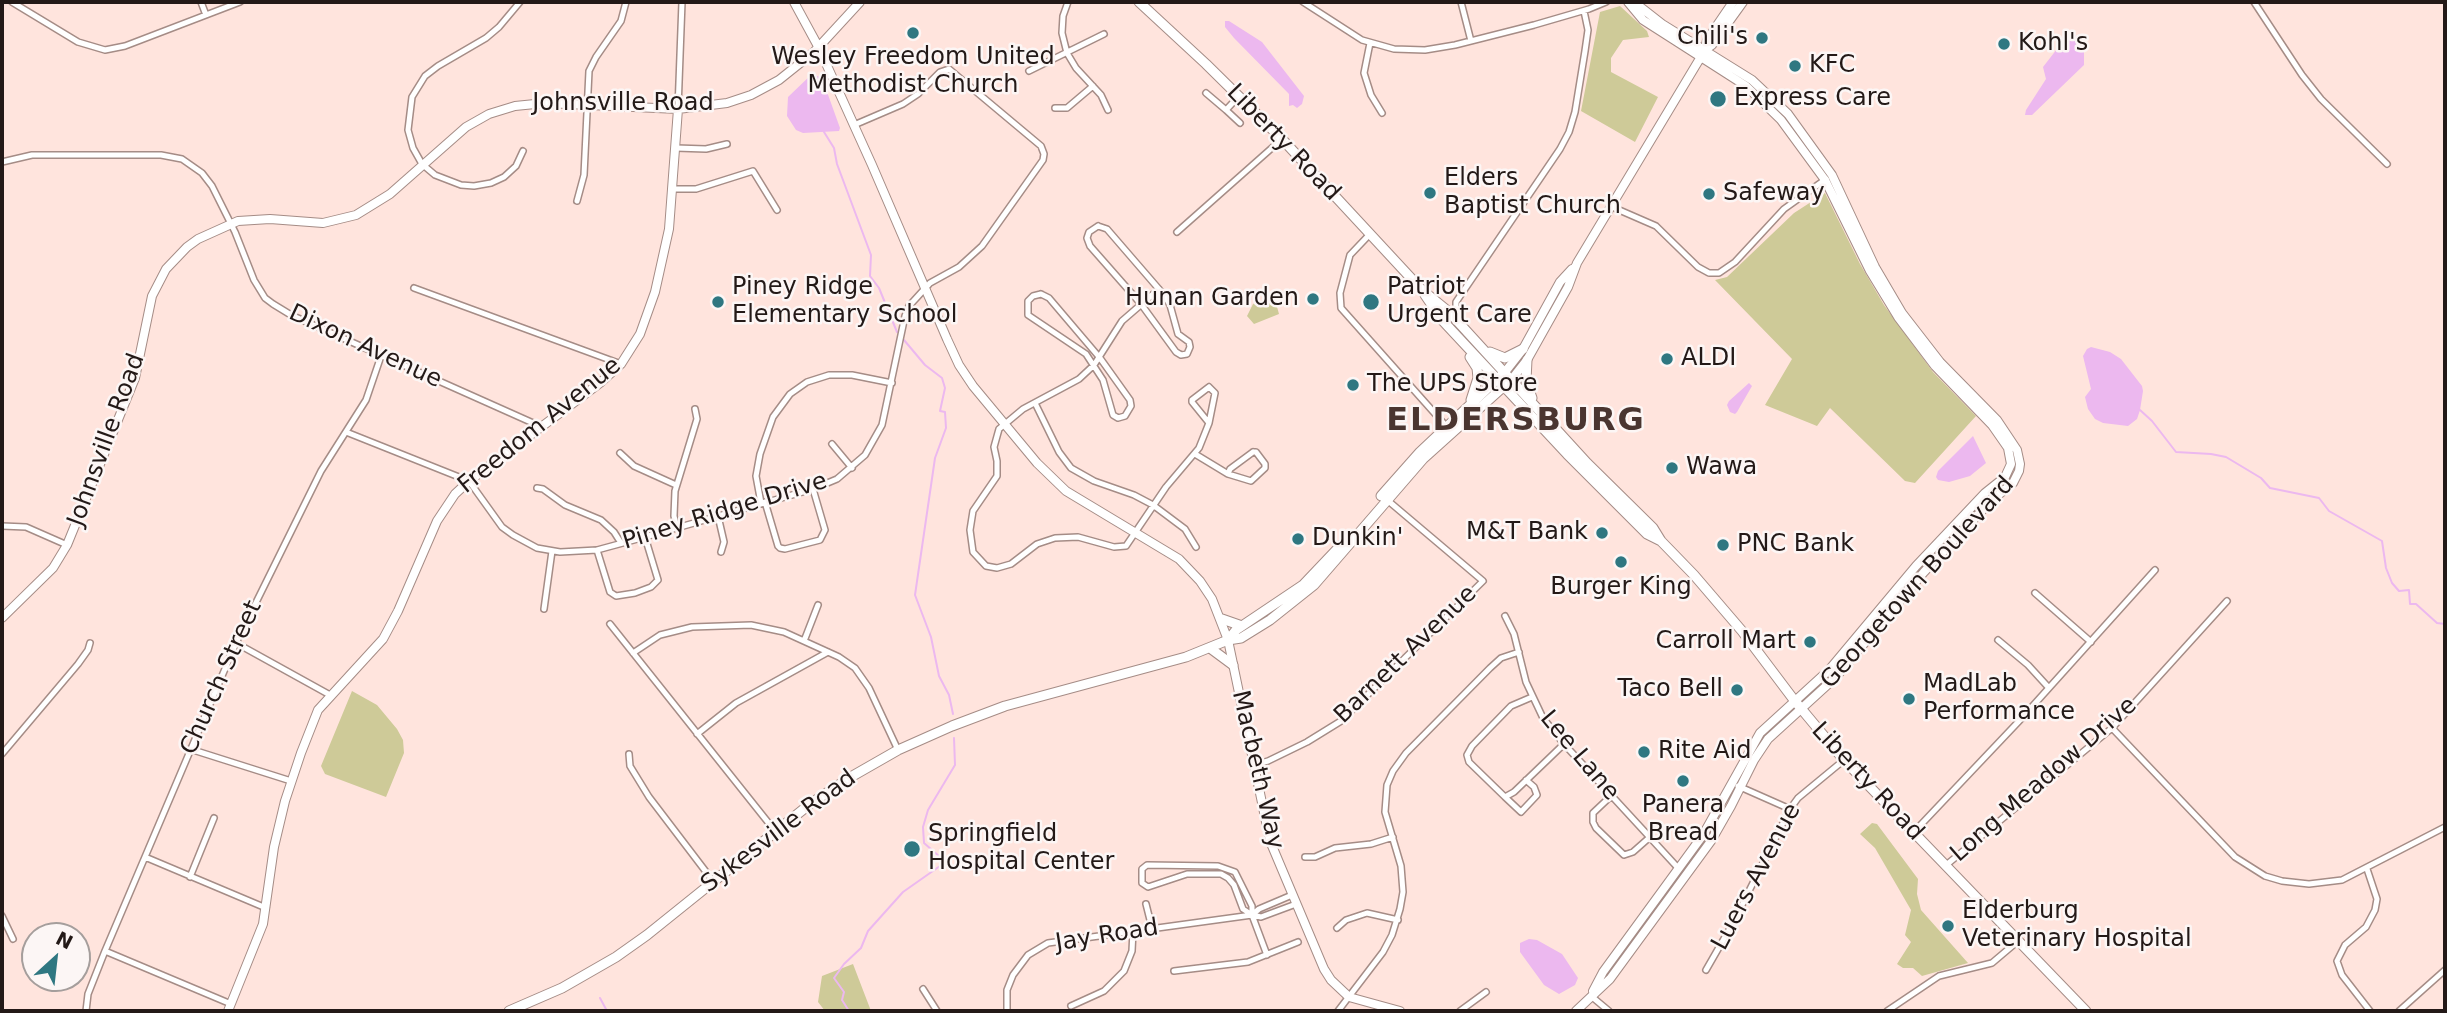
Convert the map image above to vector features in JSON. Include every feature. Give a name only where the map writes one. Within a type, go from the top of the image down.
[{"type":"main road","name":"Liberty Road","points":[[1139,2],[1282,139],[1422,290],[1464,327],[1587,463],[1653,528],[1661,541],[1734,621],[1797,704],[1844,760],[2086,1011]]},
{"type":"main road","name":"Liberty Road","points":[[1422,290],[1432,307],[1456,335],[1567,454],[1647,534],[1661,541]]},
{"type":"main road","points":[[1456,335],[1461,347],[1474,361],[1478,373],[1477,386],[1469,404]]},
{"type":"main road","points":[[1483,348],[1505,358],[1523,349]]},
{"type":"main road","points":[[1527,360],[1526,381],[1533,402]]},
{"type":"main road","name":"Sykesville Road","points":[[509,1011],[562,988],[605,964],[647,935],[775,831],[842,782],[898,750],[1005,706],[1154,667],[1228,640],[1241,638],[1254,630],[1307,592],[1331,567],[1386,499],[1500,383],[1504,372]]},
{"type":"main road","name":"Sykesville Road","points":[[1228,640],[1242,626],[1315,575],[1394,481],[1446,426],[1469,404],[1500,383],[1512,379]]},
{"type":"main road","points":[[1222,619],[1242,626]]},
{"type":"main road","points":[[1210,648],[1233,665]]},
{"type":"street","points":[[12,2],[78,42],[105,50],[125,46],[240,2]]},
{"type":"street","points":[[201,2],[206,15]]},
{"type":"street","points":[[520,2],[499,27],[476,45],[431,71],[417,86],[409,108],[408,130],[413,148],[422,164],[447,181],[474,186],[491,183],[512,171],[523,151]]},
{"type":"street","points":[[577,201],[584,175],[588,77],[592,63],[618,27],[625,2]]},
{"type":"street","name":"Freedom Avenue","points":[[229,1008],[263,924],[274,847],[291,781],[312,722],[330,695],[368,658],[383,639],[447,504],[469,481],[600,383],[621,364],[645,324],[669,229],[674,189],[682,2]]},
{"type":"street","name":"Macbeth Way","points":[[794,2],[819,48],[959,365],[1003,424],[1066,491],[1166,550],[1186,566],[1208,592],[1222,619],[1228,640],[1270,841],[1324,969],[1331,980],[1349,997]]},
{"type":"street","name":"Johnsville Road","points":[[2,618],[53,568],[67,545],[135,379],[148,306],[157,283],[187,247],[213,230],[230,223],[270,219],[323,223],[356,215],[378,203],[457,133],[489,114],[528,103],[678,108],[727,103],[751,95],[779,80],[819,48],[860,2]]},
{"type":"street","points":[[1068,2],[1062,27],[1067,52],[1072,62],[1106,102],[1108,110]]},
{"type":"street","points":[[1303,2],[1350,34],[1370,43],[1394,49],[1425,50],[1472,41],[1584,11],[1606,2]]},
{"type":"street","points":[[1461,2],[1472,41]]},
{"type":"street","points":[[1610,206],[1656,226],[1698,267],[1709,273],[1719,273],[1735,262],[1784,209],[1829,177],[1768,107],[1746,86],[1662,23],[1652,22],[1628,2]]},
{"type":"street","name":"Sykesville Road","points":[[1512,379],[1527,360],[1610,206],[1703,53],[1707,40],[1733,2]]},
{"type":"street","name":"Sykesville Road","points":[[1703,53],[1712,45],[1743,2]]},
{"type":"street","points":[[2254,2],[2321,99],[2387,164]]},
{"type":"street","points":[[1634,6],[1655,28],[1703,53]]},
{"type":"street","points":[[1464,327],[1456,312],[1455,302],[1569,132],[1586,51],[1588,30],[1584,11]]},
{"type":"street","points":[[1029,71],[1104,34]]},
{"type":"street","points":[[1370,43],[1364,73],[1382,113]]},
{"type":"street","points":[[854,125],[903,104],[918,94],[940,72],[949,69],[1041,146],[1043,160],[982,247],[959,267],[925,288]]},
{"type":"street","points":[[1055,108],[1067,108],[1093,86]]},
{"type":"street","points":[[1206,93],[1240,122]]},
{"type":"street","points":[[1226,110],[1239,96]]},
{"type":"street","points":[[1177,232],[1282,139]]},
{"type":"street","points":[[677,148],[706,149],[727,144]]},
{"type":"street","name":"Dixon Avenue","points":[[2,162],[32,155],[172,156],[192,165],[207,178],[254,280],[265,298],[273,304],[291,315],[542,427]]},
{"type":"street","points":[[674,189],[696,189],[752,171],[777,210]]},
{"type":"street","name":"Georgetown Boulevard","points":[[1682,873],[1722,824],[1761,748],[1916,566],[1980,498],[2009,472],[2011,464],[2003,435],[1986,408],[1930,350],[1902,313],[1870,258],[1829,177]]},
{"type":"street","points":[[1102,226],[1107,229],[1159,289],[1170,305],[1178,334],[1189,342],[1187,354],[1176,352],[1141,304],[1090,246],[1087,238],[1093,228],[1102,226]]},
{"type":"street","points":[[1370,234],[1350,255],[1340,293],[1341,307],[1446,426]]},
{"type":"street","name":"Sykesville Road","points":[[1504,372],[1523,349],[1560,282],[1577,264]]},
{"type":"street","points":[[415,288],[621,364]]},
{"type":"street","name":"Piney Ridge Drive","points":[[469,481],[502,527],[522,541],[537,548],[575,553],[597,550],[677,528],[813,489],[837,479],[865,455],[877,435],[885,417],[905,316],[914,299],[925,288]]},
{"type":"street","points":[[1159,289],[1115,331],[1094,365],[1069,386],[1035,402],[1003,424],[994,440],[997,476],[977,503],[971,521],[973,552],[980,562],[991,568],[1004,567],[1037,544],[1055,538],[1079,537],[1121,548],[1130,542],[1153,505],[1203,441],[1209,423],[1215,393],[1209,387],[1192,402],[1209,423]]},
{"type":"street","points":[[1041,295],[1049,299],[1100,358],[1130,400],[1130,409],[1125,416],[1118,418],[1113,415],[1104,380],[1082,351],[1031,318],[1026,308],[1030,298],[1041,295]]},
{"type":"street","points":[[1437,301],[1447,304],[1455,302]]},
{"type":"street","name":"Church Street","points":[[86,1011],[88,994],[105,951],[236,643],[317,480],[366,400],[381,356]]},
{"type":"street","points":[[813,489],[825,530],[820,540],[780,548],[756,476],[760,454],[775,412],[790,394],[807,382],[829,375],[845,374],[892,383]]},
{"type":"street","points":[[1035,402],[1059,452],[1072,468],[1094,481],[1134,495],[1153,505],[1179,523],[1196,547]]},
{"type":"street","points":[[677,528],[673,505],[676,485],[697,419],[695,409]]},
{"type":"street","points":[[346,432],[469,481]]},
{"type":"street","points":[[832,444],[852,468]]},
{"type":"street","points":[[1195,454],[1228,474],[1251,481],[1265,468],[1265,464],[1256,452],[1253,452],[1230,469],[1228,474]]},
{"type":"street","points":[[620,453],[634,466],[676,485]]},
{"type":"street","points":[[537,488],[543,489],[565,505],[601,520],[621,543]]},
{"type":"street","name":"Barnett Avenue","points":[[1254,765],[1298,746],[1340,721],[1483,581],[1386,499]]},
{"type":"street","points":[[718,516],[724,542],[721,552]]},
{"type":"street","points":[[2,526],[26,527],[67,545]]},
{"type":"street","points":[[597,550],[610,593],[616,596],[635,593],[651,587],[657,580],[645,537]]},
{"type":"street","points":[[544,609],[552,551]]},
{"type":"street","points":[[1913,833],[2155,570]]},
{"type":"street","points":[[2035,593],[2091,642]]},
{"type":"street","name":"Long Meadow Drive","points":[[1945,866],[2112,728],[2227,601]]},
{"type":"street","points":[[804,641],[818,605]]},
{"type":"street","name":"Lee Lane","points":[[1505,616],[1532,697],[1543,718],[1682,873]]},
{"type":"street","points":[[610,624],[775,831]]},
{"type":"street","points":[[633,653],[660,635],[692,627],[751,625],[784,632],[852,665],[867,684],[898,750]]},
{"type":"street","points":[[1998,640],[2049,688]]},
{"type":"street","points":[[2,754],[85,656],[90,643]]},
{"type":"street","points":[[236,643],[330,695]]},
{"type":"street","points":[[697,734],[736,703],[828,652]]},
{"type":"street","points":[[1338,1011],[1382,952],[1398,920],[1403,892],[1402,877],[1398,850],[1385,804],[1387,785],[1397,764],[1497,662],[1519,652]]},
{"type":"street","points":[[1526,780],[1537,795],[1521,812],[1469,762],[1468,751],[1511,706],[1532,697]]},
{"type":"street","name":"Georgetown Boulevard","points":[[1576,1011],[1610,979],[1682,873],[1760,733],[1797,704]]},
{"type":"street","points":[[2112,728],[2235,857],[2251,869],[2281,881],[2309,884],[2342,880],[2445,827]]},
{"type":"street","points":[[1505,797],[1564,744]]},
{"type":"street","points":[[190,749],[291,781]]},
{"type":"street","points":[[629,754],[630,766],[649,797],[713,881]]},
{"type":"street","name":"Luers Avenue","points":[[1706,971],[1734,923],[1790,809],[1798,798],[1844,760]]},
{"type":"street","points":[[1731,784],[1790,809]]},
{"type":"street","points":[[1611,796],[1593,813],[1592,822],[1596,828],[1624,855],[1633,852],[1650,837]]},
{"type":"street","points":[[190,877],[214,818]]},
{"type":"street","points":[[1305,857],[1315,857],[1335,848],[1371,844],[1393,837]]},
{"type":"street","points":[[145,857],[266,908]]},
{"type":"street","points":[[1252,915],[1243,909],[1234,885],[1221,874],[1187,874],[1148,887],[1142,883],[1142,869],[1147,865],[1227,867],[1239,876],[1252,906],[1252,915],[1267,955]]},
{"type":"street","points":[[2367,869],[2377,899],[2375,911],[2366,926],[2345,945],[2337,961],[2342,975],[2370,1011]]},
{"type":"street","name":"Jay Road","points":[[1007,1011],[1007,990],[1013,975],[1028,955],[1048,943],[1231,920],[1294,899]]},
{"type":"street","points":[[1146,904],[1152,928]]},
{"type":"street","points":[[1337,929],[1346,920],[1367,913],[1398,920]]},
{"type":"street","points":[[2,916],[13,939]]},
{"type":"street","points":[[1071,1006],[1104,991],[1124,971],[1132,951],[1133,931]]},
{"type":"street","points":[[1888,1011],[1939,976],[1992,963],[2018,941]]},
{"type":"street","points":[[1174,971],[1248,962],[1298,942]]},
{"type":"street","points":[[105,951],[229,1008]]},
{"type":"street","points":[[2399,1011],[2445,970]]},
{"type":"street","points":[[923,989],[937,1011]]},
{"type":"street","points":[[1460,1011],[1486,992]]},
{"type":"street","points":[[1591,996],[1609,1011]]},
{"type":"street","points":[[1349,997],[1400,1011]]},
{"type":"shaded area","points":[[1620,6],[1647,31],[1649,37],[1623,40],[1611,58],[1611,72],[1658,97],[1635,142],[1581,111],[1600,12]]},
{"type":"shaded area","points":[[1225,21],[1262,42],[1304,96],[1302,104],[1297,108],[1289,106],[1289,94],[1234,38],[1225,27]]},
{"type":"shaded area","points":[[2071,31],[2084,43],[2084,65],[2032,115],[2025,115],[2046,79],[2043,67]]},
{"type":"shaded area","points":[[812,74],[822,78],[839,131],[803,133],[796,130],[787,116],[788,97]]},
{"type":"shaded area","points":[[1825,193],[1860,264],[1884,305],[1933,372],[1976,416],[1915,483],[1905,481],[1830,408],[1817,426],[1765,405],[1792,359],[1715,280],[1727,277],[1794,213]]},
{"type":"shaded area","points":[[1274,296],[1279,314],[1254,324],[1247,316],[1253,304]]},
{"type":"shaded area","points":[[2091,347],[2110,352],[2121,359],[2142,386],[2137,419],[2128,426],[2103,423],[2095,419],[2088,409],[2085,397],[2091,389],[2083,356]]},
{"type":"shaded area","points":[[1749,383],[1752,386],[1737,412],[1730,412],[1727,405],[1729,401]]},
{"type":"shaded area","points":[[1973,436],[1986,463],[1970,476],[1949,482],[1938,480],[1938,471]]},
{"type":"shaded area","points":[[352,691],[377,705],[403,740],[404,753],[386,797],[325,774],[321,766]]},
{"type":"shaded area","points":[[1872,823],[1877,824],[1918,879],[1917,894],[1921,910],[1968,963],[1922,976],[1913,968],[1903,968],[1897,964],[1911,942],[1905,935],[1911,910],[1875,848],[1860,834]]},
{"type":"shaded area","points":[[1529,939],[1537,940],[1562,954],[1578,978],[1575,985],[1559,994],[1544,985],[1520,952],[1520,943]]},
{"type":"shaded area","points":[[853,964],[871,1011],[825,1011],[818,1002],[822,976]]},
{"type":"waterway","points":[[824,132],[834,148],[837,164],[871,255],[870,276],[879,288],[897,332]]},
{"type":"waterway","points":[[904,340],[925,365],[942,378],[945,388],[940,411],[945,412],[946,428],[935,458],[915,595],[931,637],[939,676],[949,695],[953,714]]},
{"type":"waterway","points":[[2140,410],[2176,452],[2226,457],[2261,478],[2270,488],[2319,498],[2329,511],[2382,541],[2386,568],[2392,583],[2399,591],[2409,590],[2410,604],[2416,604],[2437,623],[2445,624]]},
{"type":"waterway","points":[[849,1011],[842,1000],[844,992],[834,978],[861,948],[868,931],[903,892],[940,866],[940,857],[924,843],[923,827],[928,810],[955,765],[954,738]]},
{"type":"waterway","points":[[600,998],[607,1011]]},
{"type":"place","name":"Wesley Freedom United Methodist Church","points":[[913,33]]},
{"type":"place","name":"Chili's","points":[[1762,38]]},
{"type":"place","name":"Kohl's","points":[[2004,44]]},
{"type":"place","name":"KFC","points":[[1795,66]]},
{"type":"place","name":"Express Care","points":[[1718,99]]},
{"type":"place","name":"Elders Baptist Church","points":[[1430,193]]},
{"type":"place","name":"Safeway","points":[[1709,194]]},
{"type":"place","name":"Hunan Garden","points":[[1313,299]]},
{"type":"place","name":"Piney Ridge Elementary School","points":[[718,302]]},
{"type":"place","name":"Patriot Urgent Care","points":[[1371,302]]},
{"type":"place","name":"ALDI","points":[[1667,359]]},
{"type":"place","name":"The UPS Store","points":[[1353,385]]},
{"type":"place","name":"Wawa","points":[[1672,468]]},
{"type":"place","name":"M&T Bank","points":[[1602,533]]},
{"type":"place","name":"Dunkin'","points":[[1298,539]]},
{"type":"place","name":"PNC Bank","points":[[1723,545]]},
{"type":"place","name":"Burger King","points":[[1621,562]]},
{"type":"place","name":"Carroll Mart","points":[[1810,642]]},
{"type":"place","name":"Taco Bell","points":[[1737,690]]},
{"type":"place","name":"MadLab Performance","points":[[1909,699]]},
{"type":"place","name":"Rite Aid","points":[[1644,752]]},
{"type":"place","name":"Panera Bread","points":[[1683,781]]},
{"type":"place","name":"Springfield Hospital Center","points":[[912,849]]},
{"type":"place","name":"Elderburg Veterinary Hospital","points":[[1948,926]]},
{"type":"district","name":"ELDERSBURG","points":[[1516,422]]}]
